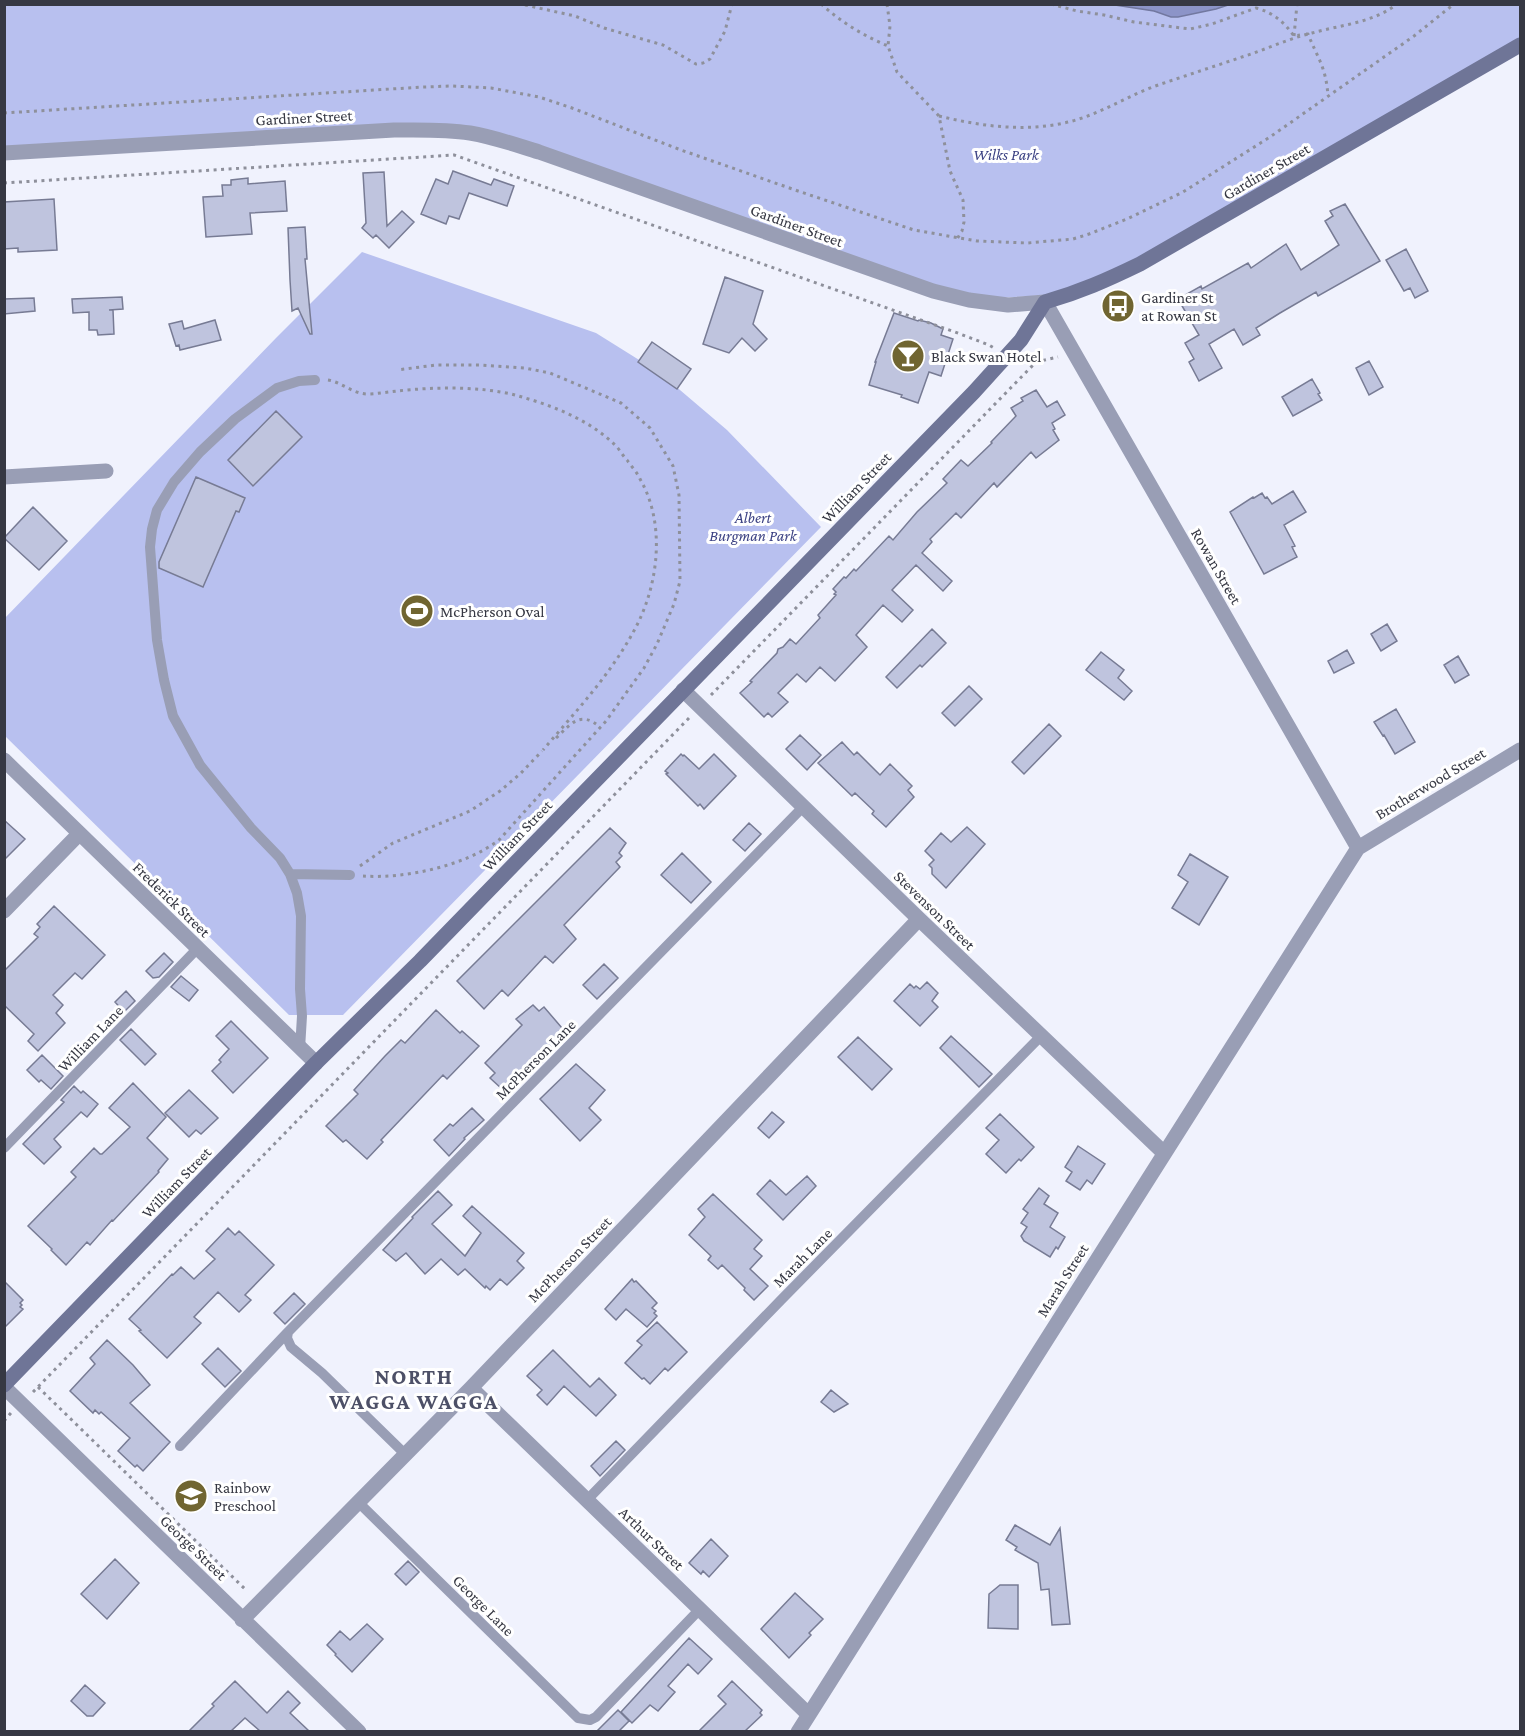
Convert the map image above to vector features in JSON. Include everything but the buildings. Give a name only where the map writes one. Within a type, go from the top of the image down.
[{"type":"street","name":"Gardiner Street","points":[[4,153],[394,130],[469,133],[527,148],[933,291],[969,300],[1008,305],[1045,302],[1106,282],[1521,45]]},
{"type":"street","name":"Rowan Street","points":[[1045,302],[1358,848]]},
{"type":"street","name":"William Street","points":[[4,1386],[1004,359],[1021,340],[1045,302]]},
{"type":"street","points":[[4,477],[106,471]]},
{"type":"street","name":"Stevenson Street","points":[[684,690],[1164,1153]]},
{"type":"street","name":"Brotherwood Street","points":[[1358,848],[1521,750]]},
{"type":"street","name":"Frederick Street","points":[[4,760],[316,1063]]},
{"type":"street","points":[[4,911],[79,834]]},
{"type":"street","name":"Marah Street","points":[[798,1731],[1358,848]]},
{"type":"street","name":"McPherson Street","points":[[242,1620],[471,1388],[919,919]]},
{"type":"street","name":"George Street","points":[[4,1386],[242,1620],[359,1731]]},
{"type":"street","name":"Arthur Street","points":[[471,1388],[808,1714]]},
{"type":"lane","points":[[300,1049],[302,1016],[300,904],[290,874],[280,858],[251,828],[200,765],[173,716],[157,640],[150,547],[156,510],[174,482],[200,452],[235,418],[277,388],[299,381],[315,380]]},
{"type":"lane","name":"McPherson Lane","points":[[180,1446],[288,1332],[803,807]]},
{"type":"lane","points":[[290,874],[350,875]]},
{"type":"lane","name":"William Lane","points":[[4,1148],[197,949]]},
{"type":"lane","name":"Marah Lane","points":[[587,1500],[781,1299],[1041,1036]]},
{"type":"lane","points":[[288,1332],[287,1338],[291,1347],[405,1454]]},
{"type":"lane","name":"George Lane","points":[[358,1502],[578,1718],[594,1724],[610,1703],[700,1609]]},
{"type":"path","points":[[525,5],[575,16],[663,45],[696,64],[710,59],[725,31],[732,4]]},
{"type":"path","points":[[821,4],[850,27],[888,46]]},
{"type":"path","points":[[887,4],[890,26],[888,46],[897,72],[939,116],[950,171],[963,200],[964,222],[957,239]]},
{"type":"path","points":[[1051,4],[1134,22],[1190,29],[1212,24],[1256,8],[1276,16],[1294,36]]},
{"type":"path","points":[[1294,36],[1297,4]]},
{"type":"path","points":[[939,116],[972,124],[1004,127],[1034,127],[1066,123],[1100,111],[1158,85],[1308,34],[1374,17],[1387,12],[1397,4]]},
{"type":"path","points":[[4,113],[433,87],[481,87],[509,90],[572,108],[681,150],[914,230],[957,239],[1027,243],[1073,238],[1105,228],[1153,207],[1200,181],[1270,137],[1414,36],[1454,4]]},
{"type":"path","points":[[1294,36],[1308,34]]},
{"type":"path","points":[[1308,34],[1327,78],[1328,96]]},
{"type":"path","points":[[4,183],[457,156],[989,345],[1004,359]]},
{"type":"path","points":[[4,1421],[1036,362],[1074,353]]},
{"type":"path","points":[[350,875],[389,877],[411,874],[465,858],[488,849],[499,840],[600,728],[644,668],[674,604],[680,581],[679,495],[673,466],[651,428],[621,403],[550,373],[525,368],[436,365],[397,370]]},
{"type":"path","points":[[315,380],[338,383],[363,394],[434,389],[478,390],[514,395],[562,410],[581,420],[616,446],[640,479],[653,511],[656,537],[653,574],[646,606],[637,625],[617,660],[591,695],[543,750],[500,791],[470,811],[393,843],[350,875]]},
{"type":"path","points":[[543,750],[581,718],[593,722],[600,728]]},
{"type":"path","points":[[38,1387],[259,1603]]},
{"type":"green space","name":"Wilks Park","points":[[1115,4],[1154,11],[1171,17],[1216,9],[1228,4],[1520,5],[1520,45],[1077,293],[969,300],[469,133],[5,153],[5,5]]},
{"type":"green space","name":"McPherson Oval","points":[[362,252],[596,333],[660,373],[727,430],[821,527],[343,1015],[289,1015],[5,736],[4,619]]},
{"type":"shaded area","points":[[1115,5],[1228,5],[1171,17],[1154,11]]},
{"type":"place","name":"Gardiner St at Rowan St","points":[[1118,306]]},
{"type":"place","name":"Black Swan Hotel","points":[[908,356]]},
{"type":"place","name":"McPherson Oval","points":[[417,611]]},
{"type":"place","name":"Rainbow Preschool","points":[[191,1496]]},
{"type":"district","name":"NORTH WAGGA WAGGA","points":[[414,1388]]},
{"type":"park label","name":"Albert Burgman Park","points":[[753,526]]}]
